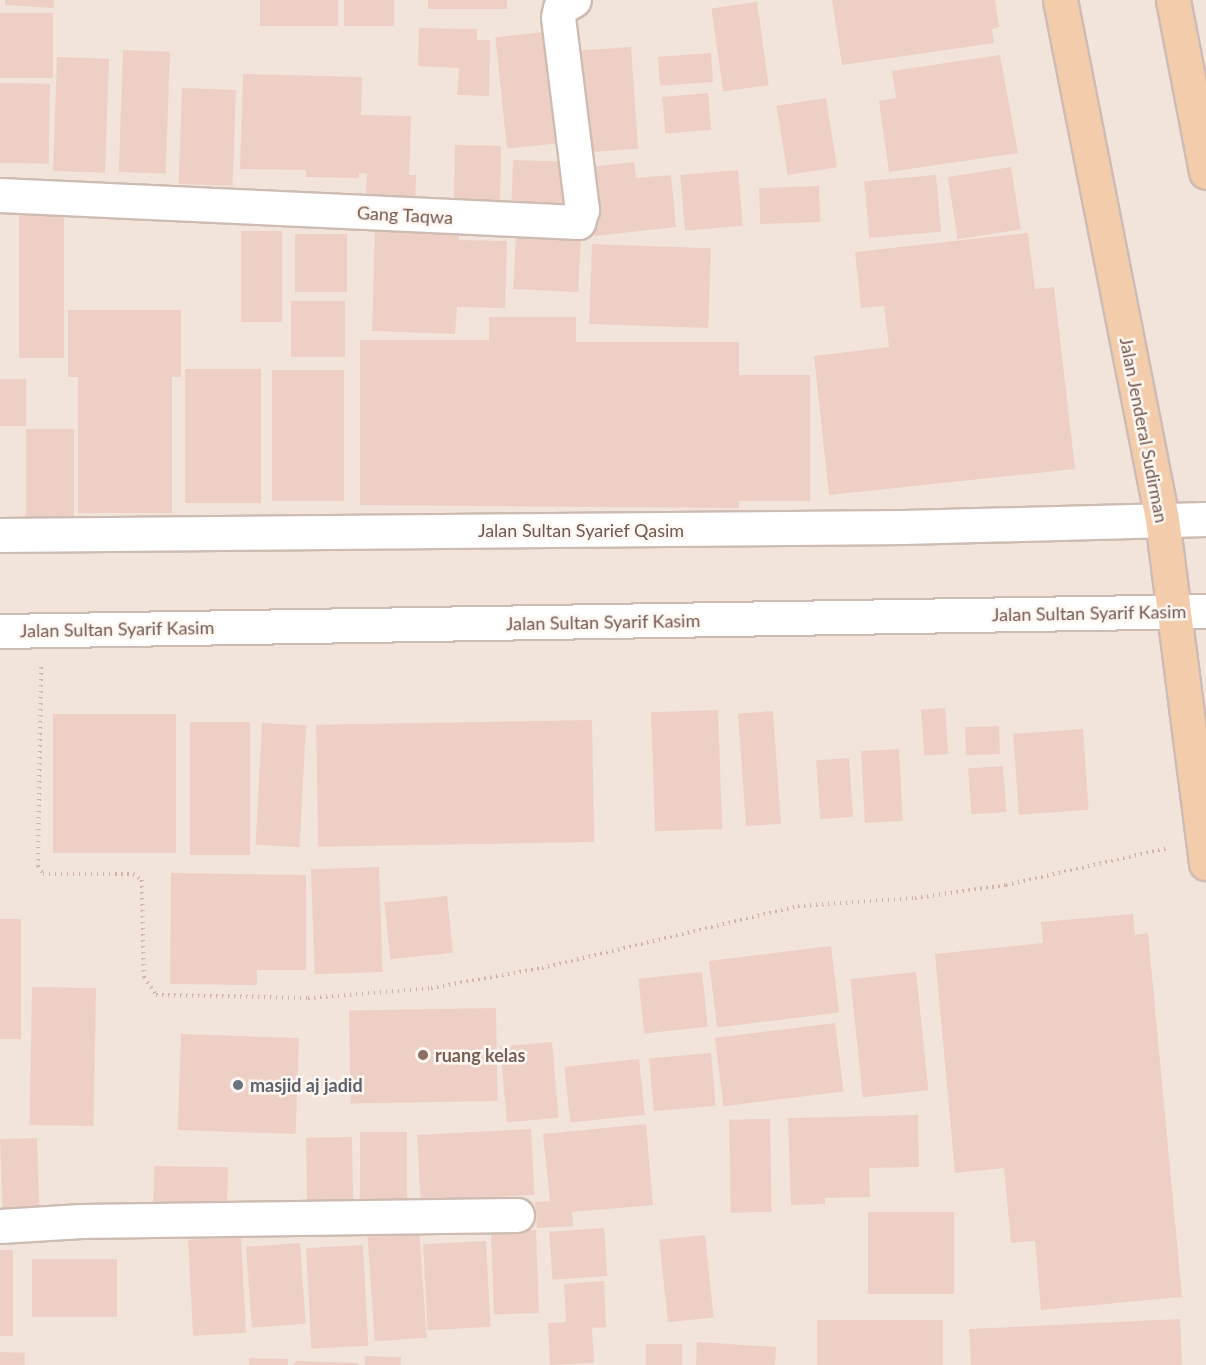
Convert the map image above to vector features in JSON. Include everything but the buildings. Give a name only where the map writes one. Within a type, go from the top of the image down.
[{"type":"main road","name":"Jalan Jenderal Sudirman","points":[[1060,0],[1162,519],[1204,852]]},
{"type":"main road","points":[[1173,0],[1206,172]]},
{"type":"street","name":"Gang Taqwa","points":[[0,195],[578,222],[582,210],[558,16],[560,8],[574,0]]},
{"type":"street","points":[[1162,519],[1206,519]]},
{"type":"street","name":"Jalan Sultan Syarief Qasim","points":[[0,534],[904,527],[1162,519]]},
{"type":"street","name":"Jalan Sultan Syarif Kasim","points":[[0,631],[1206,611]]},
{"type":"street","points":[[0,1226],[81,1221],[517,1215]]},
{"type":"path","points":[[43,630],[38,866],[43,874],[133,874],[142,880],[144,977],[156,995],[308,998],[431,988],[542,968],[798,906],[915,897],[1006,885],[1204,852]]},
{"type":"shaded area","points":[[0,0],[1206,0],[1206,1365],[0,1365]]},
{"type":"place","name":"ruang kelas","points":[[423,1055]]},
{"type":"place","name":"masjid aj jadid","points":[[238,1085]]}]
